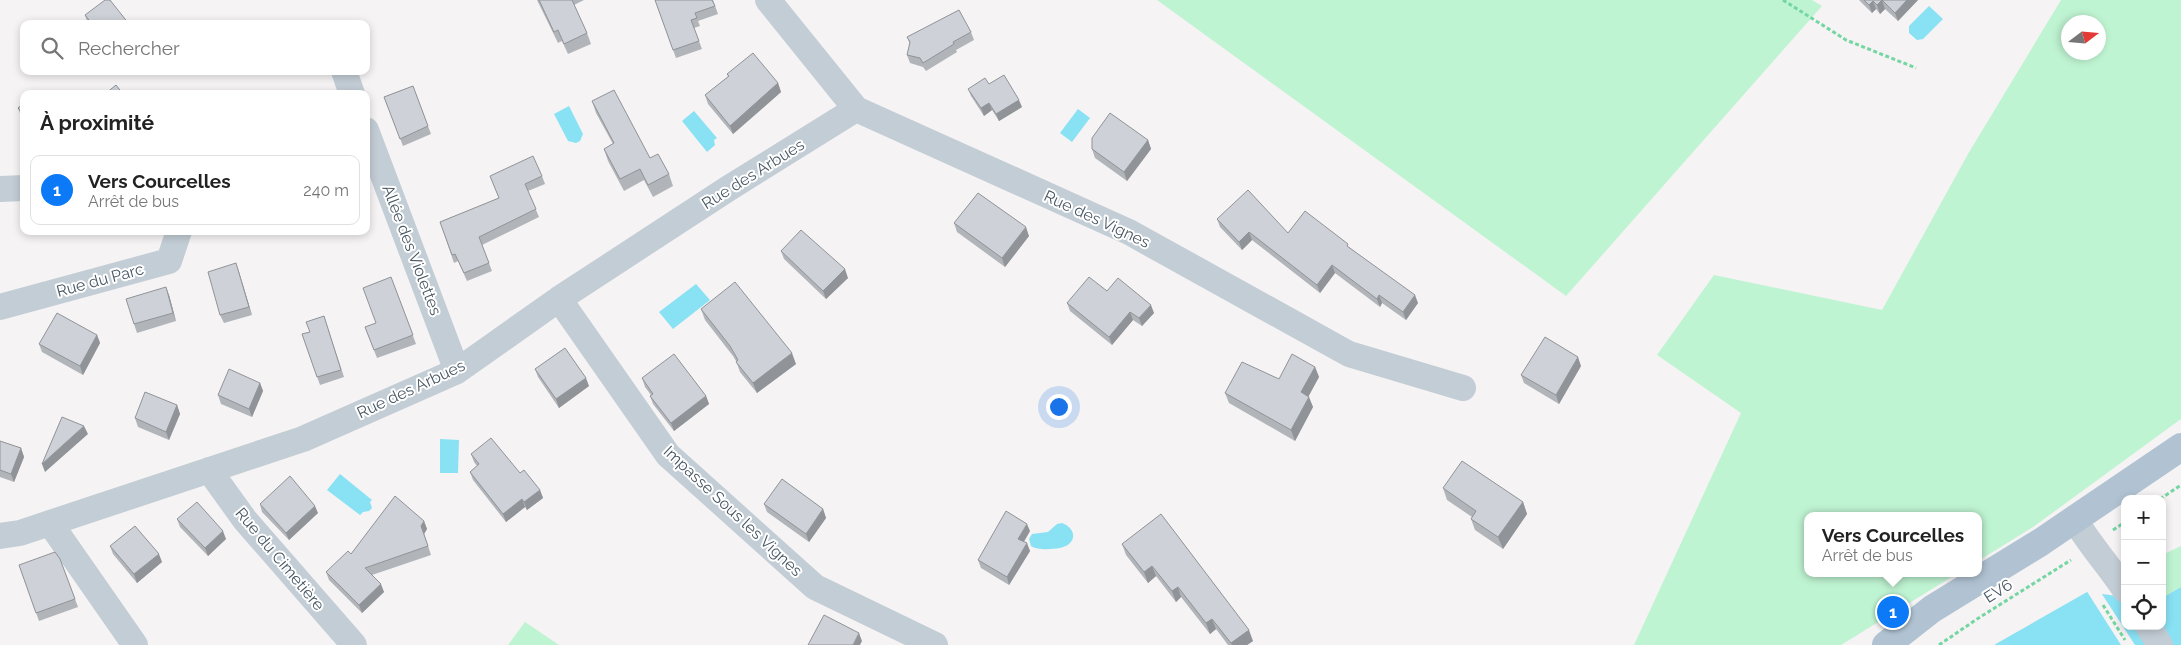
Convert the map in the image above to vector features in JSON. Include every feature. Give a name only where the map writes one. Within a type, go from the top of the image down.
[{"type":"main road","points":[[1886,645],[1932,609],[2075,520],[2181,447]]},
{"type":"street","name":"Rue des Vignes","points":[[768,0],[856,109],[1129,232],[1350,354],[1463,388]]},
{"type":"street","points":[[345,75],[351,90]]},
{"type":"street","name":"Rue des Arbues","points":[[0,536],[20,533],[303,439],[457,370],[558,299],[729,188],[856,109]]},
{"type":"street","name":"Allée des Violettes","points":[[370,141],[457,370]]},
{"type":"street","points":[[0,189],[20,188]]},
{"type":"street","name":"Rue du Parc","points":[[0,307],[170,261],[178,235]]},
{"type":"street","name":"Impasse Sous les Vignes","points":[[558,299],[668,455],[815,587],[935,645]]},
{"type":"street","name":"Rue du Cimetière","points":[[209,470],[245,520],[354,645]]},
{"type":"street","points":[[2075,520],[2091,545],[2122,585]]},
{"type":"street","points":[[50,523],[135,645]]},
{"type":"street","points":[[2151,630],[2160,645]]},
{"type":"path","points":[[1783,0],[1846,40],[1916,68]]},
{"type":"path","points":[[2166,495],[2181,485]]},
{"type":"path","name":"EV6","points":[[1939,645],[1977,618],[2071,560]]},
{"type":"green space","points":[[1157,0],[1812,0],[1822,6],[1566,296]]},
{"type":"green space","points":[[2061,0],[2181,0],[2181,419],[2033,527],[1982,559],[1982,512],[1804,512],[1804,577],[1952,577],[1841,645],[1634,645],[1741,413],[1657,355],[1714,275],[1882,310],[1968,154]]},
{"type":"green space","points":[[2181,546],[2181,587],[2166,596],[2166,585],[2166,553]]},
{"type":"green space","points":[[525,622],[559,645],[508,645]]},
{"type":"water","points":[[1929,6],[1943,19],[1923,39],[1917,40],[1909,33],[1909,26]]},
{"type":"water","points":[[569,106],[583,134],[580,141],[576,143],[568,141],[554,114]]},
{"type":"water","points":[[1078,109],[1090,118],[1072,142],[1060,133]]},
{"type":"water","points":[[694,111],[717,138],[714,140],[715,145],[707,152],[682,121]]},
{"type":"water","points":[[696,284],[710,300],[673,329],[659,312]]},
{"type":"water","points":[[440,439],[459,440],[458,473],[440,473]]},
{"type":"water","points":[[340,474],[372,500],[370,502],[372,508],[369,511],[363,512],[360,515],[327,490]]},
{"type":"water","points":[[1062,523],[1068,526],[1073,535],[1072,541],[1069,544],[1061,548],[1050,549],[1039,549],[1031,546],[1029,539],[1032,534],[1048,532],[1057,524]]},
{"type":"water","points":[[2181,587],[2181,645],[1994,645],[2087,592],[2121,596],[2121,630],[2166,630],[2166,596]]},
{"type":"pier","points":[[2086,590],[2100,591],[2121,623],[2121,630],[2125,630],[2135,645],[2121,645]]},
{"type":"building","points":[[105,0],[110,0],[126,20],[89,20],[85,15]]},
{"type":"building","points":[[539,0],[572,0],[587,33],[564,44],[558,30],[554,32]]},
{"type":"building","points":[[655,0],[712,0],[715,6],[695,13],[697,18],[691,20],[699,41],[673,50]]},
{"type":"building","points":[[1864,0],[1882,0],[1877,5],[1873,1],[1869,5]]},
{"type":"building","points":[[1882,0],[1907,0],[1895,13]]},
{"type":"building","points":[[959,10],[971,32],[923,63],[920,58],[907,55],[910,42],[907,37]]},
{"type":"building","points":[[753,53],[778,83],[730,126],[705,95],[729,76],[727,74]]},
{"type":"building","points":[[1004,75],[1019,100],[996,114],[989,103],[981,108],[968,89],[985,78],[989,84]]},
{"type":"building","points":[[116,85],[120,90],[110,90]]},
{"type":"building","points":[[413,86],[428,126],[400,139],[384,97]]},
{"type":"building","points":[[614,90],[650,158],[658,154],[669,174],[648,185],[640,169],[620,179],[604,149],[614,143],[592,101]]},
{"type":"building","points":[[1110,113],[1148,140],[1124,172],[1092,149],[1092,138]]},
{"type":"building","points":[[533,156],[542,176],[525,184],[536,209],[479,237],[489,263],[464,273],[455,254],[452,255],[440,222],[499,198],[490,176]]},
{"type":"building","points":[[1248,190],[1288,233],[1305,211],[1348,244],[1347,246],[1415,295],[1403,312],[1379,295],[1377,299],[1332,265],[1317,285],[1249,232],[1239,242],[1217,219]]},
{"type":"building","points":[[978,193],[1026,227],[1002,258],[954,223]]},
{"type":"building","points":[[801,230],[845,269],[823,291],[781,251]]},
{"type":"building","points":[[236,263],[249,307],[220,315],[208,272]]},
{"type":"building","points":[[391,277],[413,335],[374,350],[365,327],[376,323],[363,288]]},
{"type":"building","points":[[1089,277],[1107,291],[1118,278],[1151,305],[1139,318],[1130,312],[1109,337],[1067,303]]},
{"type":"building","points":[[735,282],[792,353],[753,383],[736,362],[738,360],[730,346],[701,309]]},
{"type":"building","points":[[166,287],[173,313],[134,324],[126,299]]},
{"type":"building","points":[[57,313],[97,335],[80,366],[39,344]]},
{"type":"building","points":[[324,316],[341,370],[317,377],[302,334],[310,332],[306,322]]},
{"type":"building","points":[[1545,337],[1578,357],[1556,395],[1521,375]]},
{"type":"building","points":[[565,348],[586,378],[556,399],[535,369]]},
{"type":"building","points":[[674,354],[706,396],[671,423],[650,396],[653,394],[642,378]]},
{"type":"building","points":[[1292,354],[1315,367],[1301,392],[1309,397],[1291,430],[1225,393],[1242,362],[1279,379]]},
{"type":"building","points":[[229,369],[260,383],[249,409],[218,395]]},
{"type":"building","points":[[145,392],[177,405],[166,432],[135,418]]},
{"type":"building","points":[[62,417],[84,426],[42,464]]},
{"type":"building","points":[[491,438],[520,473],[524,470],[540,490],[524,502],[522,499],[503,514],[470,472],[479,464],[471,454]]},
{"type":"building","points":[[0,441],[21,448],[11,474],[0,470]]},
{"type":"building","points":[[1462,461],[1523,502],[1498,537],[1471,519],[1476,511],[1443,488]]},
{"type":"building","points":[[290,476],[315,506],[286,533],[260,504]]},
{"type":"building","points":[[782,479],[823,509],[806,534],[764,504]]},
{"type":"building","points":[[395,496],[424,521],[421,526],[428,546],[365,568],[381,584],[359,605],[326,572],[348,551],[351,554]]},
{"type":"building","points":[[197,502],[223,531],[205,548],[177,519]]},
{"type":"building","points":[[1006,511],[1027,524],[1018,539],[1027,543],[1007,577],[978,560]]},
{"type":"building","points":[[1161,514],[1249,630],[1231,643],[1212,619],[1206,623],[1178,587],[1172,591],[1152,566],[1144,572],[1122,544]]},
{"type":"building","points":[[135,526],[159,554],[134,574],[110,546]]},
{"type":"building","points":[[55,552],[60,559],[75,599],[36,613],[19,565]]},
{"type":"building","points":[[824,615],[859,633],[853,645],[808,645]]},
{"type":"place","name":"Vers Courcelles","points":[[1893,612]]}]
